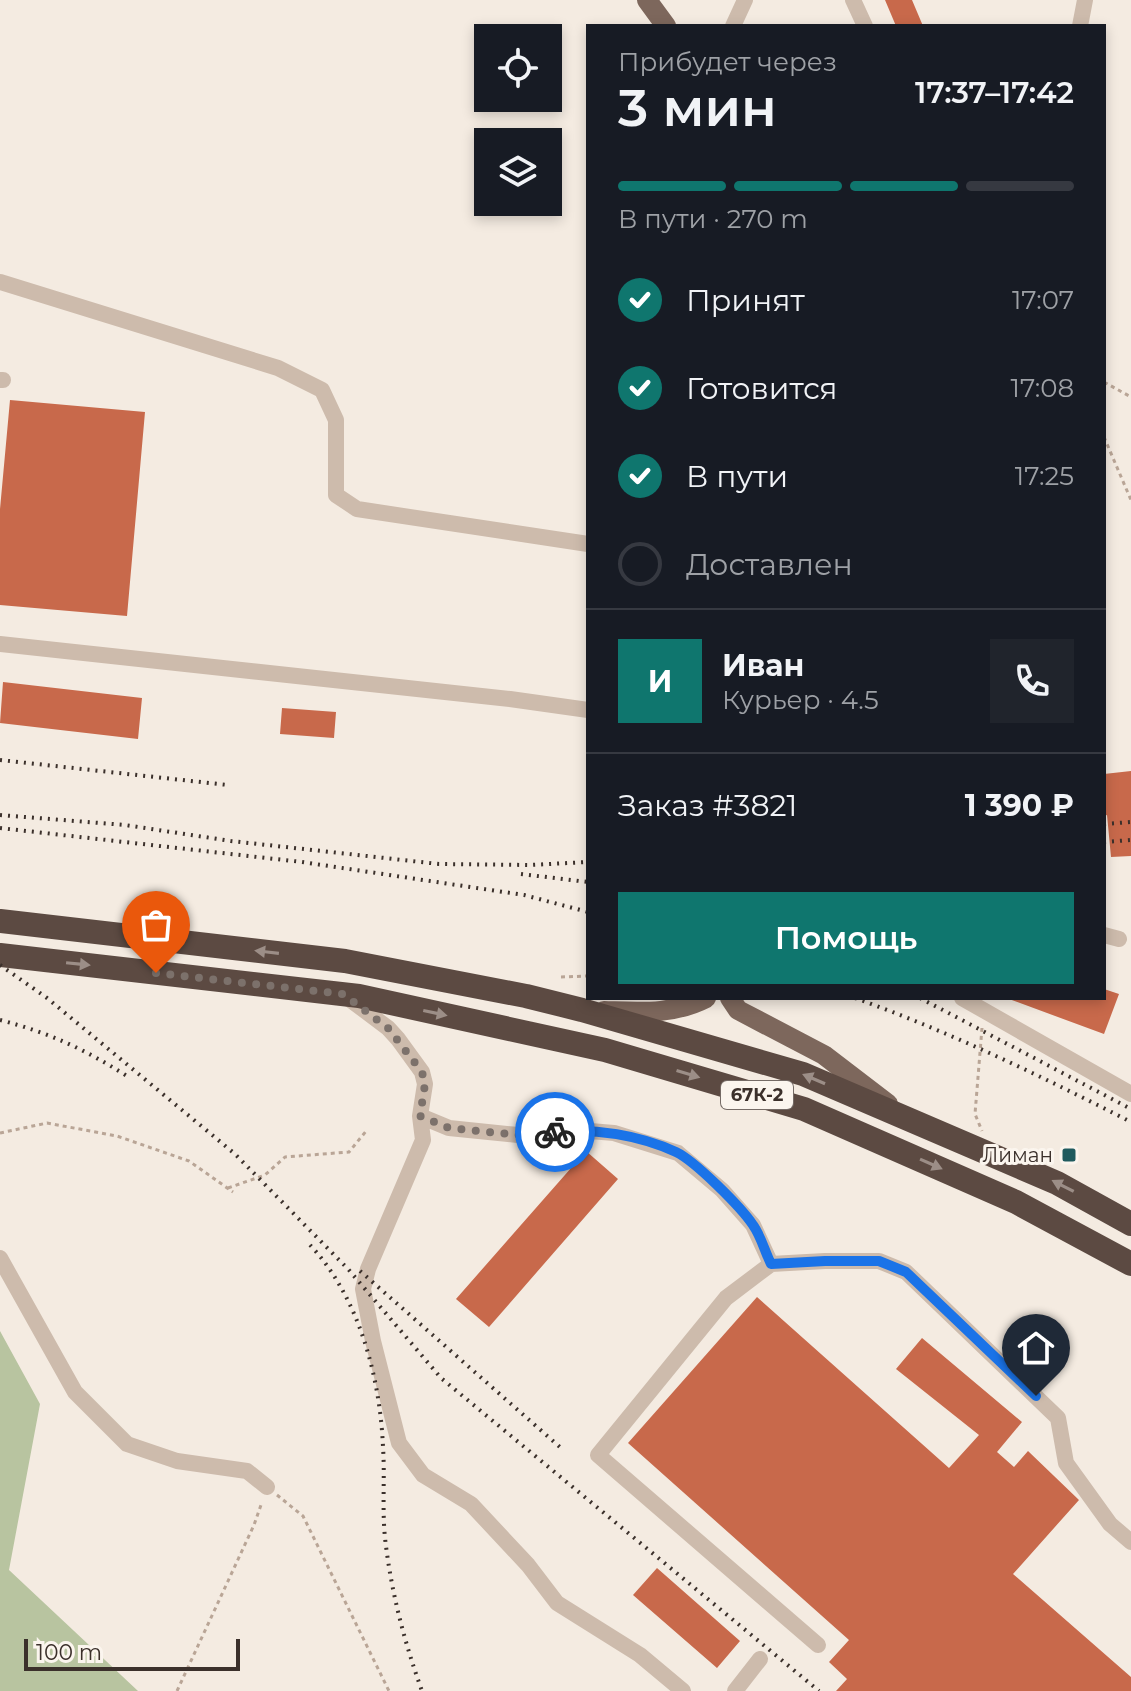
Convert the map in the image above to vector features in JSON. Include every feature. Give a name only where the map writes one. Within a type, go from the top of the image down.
[{"type":"highway","name":"67К-2","points":[[0,921],[345,961],[582,1010],[803,1074],[1057,1183],[1131,1224]]},
{"type":"highway","name":"67К-2","points":[[0,955],[343,994],[605,1050],[804,1109],[1016,1202],[1131,1264]]},
{"type":"main road","points":[[647,0],[665,24]]},
{"type":"main road","points":[[582,1010],[659,1013],[689,1007],[702,1000]]},
{"type":"main road","points":[[731,1000],[738,1010],[749,1017],[824,1055],[911,1121]]},
{"type":"street","points":[[734,24],[745,0]]},
{"type":"street","points":[[853,0],[864,24]]},
{"type":"street","points":[[1080,24],[1085,0]]},
{"type":"street","points":[[0,282],[278,368],[322,390],[336,420],[336,495],[357,509],[586,544]]},
{"type":"street","points":[[0,644],[586,710]]},
{"type":"street","points":[[343,994],[388,1028],[422,1072],[425,1084],[420,1116],[423,1140],[368,1269],[363,1289],[399,1443],[423,1475],[471,1504],[528,1565],[557,1603],[640,1655],[683,1691]]},
{"type":"street","points":[[965,1000],[1131,1094]]},
{"type":"street","points":[[420,1116],[449,1128],[518,1135],[578,1130],[614,1133],[678,1153],[722,1190],[753,1225],[771,1264]]},
{"type":"street","points":[[0,1258],[75,1392],[127,1444],[177,1461],[247,1471],[267,1487]]},
{"type":"street","points":[[818,1645],[598,1455],[726,1298],[771,1264],[879,1261],[906,1272],[1058,1418],[1066,1463],[1110,1524],[1131,1542]]},
{"type":"street","points":[[735,1691],[760,1659]]},
{"type":"path","points":[[1106,383],[1131,397]]},
{"type":"path","points":[[1106,442],[1131,500]]},
{"type":"path","points":[[561,977],[586,976]]},
{"type":"path","points":[[984,1011],[975,1114],[985,1138]]},
{"type":"path","points":[[0,1133],[47,1123],[117,1136],[189,1161],[233,1192]]},
{"type":"path","points":[[228,1188],[265,1175],[285,1157],[349,1152],[367,1130]]},
{"type":"path","points":[[177,1691],[254,1525],[267,1487],[303,1516],[389,1691]]},
{"type":"green space","points":[[0,1331],[40,1404],[9,1570],[138,1691],[0,1691]]},
{"type":"building","points":[[885,0],[912,0],[922,24],[895,24]]},
{"type":"building","points":[[10,400],[145,412],[127,616],[0,605],[0,509]]},
{"type":"building","points":[[3,682],[142,698],[138,739],[0,723]]},
{"type":"building","points":[[282,708],[336,712],[334,738],[280,734]]},
{"type":"building","points":[[1131,771],[1131,856],[1111,857],[1106,815],[1106,774]]},
{"type":"building","points":[[1106,990],[1119,994],[1104,1034],[1012,1000],[1106,1000]]},
{"type":"building","points":[[586,1151],[618,1179],[489,1327],[456,1299]]},
{"type":"building","points":[[757,1297],[949,1468],[979,1435],[896,1369],[922,1338],[1022,1422],[997,1452],[1014,1467],[1028,1451],[1079,1500],[1013,1574],[1131,1677],[1131,1691],[836,1691],[847,1679],[829,1662],[849,1640],[628,1443]]},
{"type":"building","points":[[657,1568],[740,1641],[717,1668],[633,1595]]},
{"type":"railway","points":[[0,760],[228,785]]},
{"type":"railway","points":[[0,815],[125,825],[231,841],[439,864],[586,862]]},
{"type":"railway","points":[[1106,824],[1131,822]]},
{"type":"railway","points":[[0,828],[302,862],[524,895],[586,911]]},
{"type":"railway","points":[[1106,842],[1131,840]]},
{"type":"railway","points":[[521,874],[586,882]]},
{"type":"railway","points":[[0,965],[47,998],[235,1154],[348,1269],[441,1378],[819,1691]]},
{"type":"railway","points":[[860,1000],[995,1056],[1131,1122]]},
{"type":"railway","points":[[924,1000],[1131,1109]]},
{"type":"railway","points":[[0,1020],[66,1043],[127,1076]]},
{"type":"railway","points":[[310,1245],[342,1289],[354,1313],[372,1366],[381,1420],[384,1527],[388,1558],[399,1616],[422,1691]]},
{"type":"railway","points":[[360,1271],[561,1448]]},
{"type":"way so far","points":[[156,973],[343,994],[388,1028],[422,1072],[425,1084],[420,1116],[449,1128],[518,1135],[555,1132]]},
{"type":"place","name":"Лиман","points":[[1069,1155]]},
{"type":"route","points":[[555,1132],[614,1133],[678,1153],[722,1190],[753,1225],[771,1264],[879,1261],[906,1272],[1036,1396]]}]
